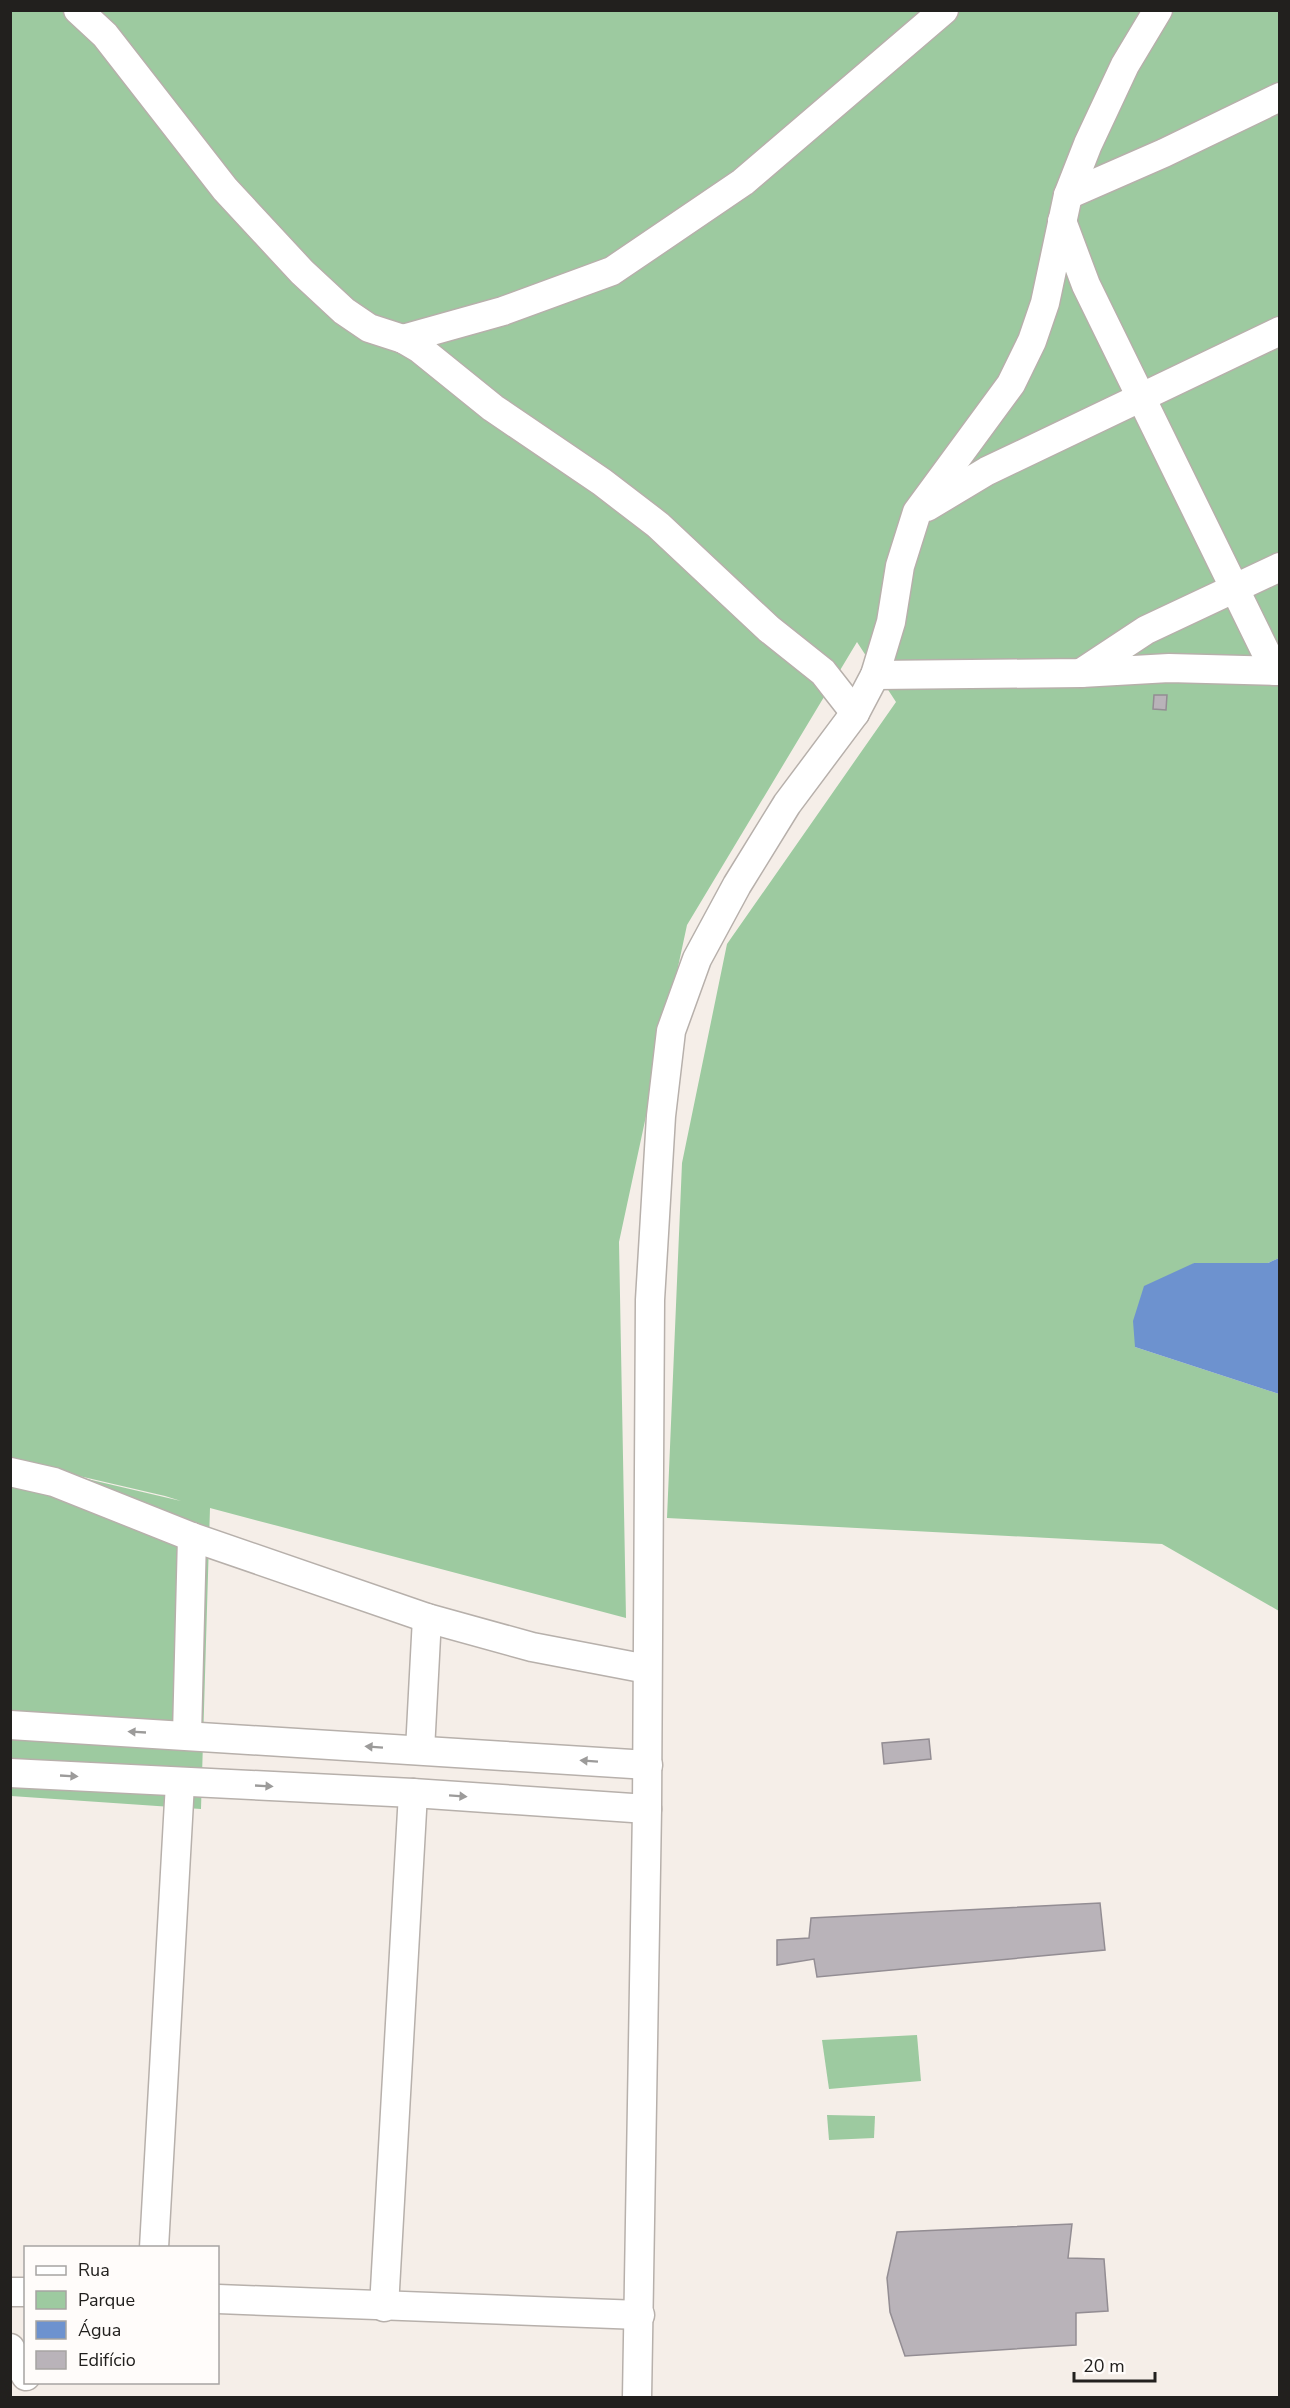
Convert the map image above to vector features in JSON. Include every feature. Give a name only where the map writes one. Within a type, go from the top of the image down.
[{"type":"street","points":[[78,10],[105,35],[225,189],[302,272],[344,311],[369,328],[403,339],[436,360],[493,408],[602,482],[658,525],[769,629],[823,672],[855,713]]},
{"type":"street","points":[[403,339],[503,311],[612,271],[743,182],[944,10]]},
{"type":"street","points":[[637,2397],[648,1765],[650,1300],[661,1116],[671,1031],[697,959],[737,885],[787,804],[855,713],[875,675],[891,622],[900,566],[917,512],[1011,384],[1032,341],[1045,303],[1065,208],[1088,144],[1125,65],[1158,10]]},
{"type":"street","points":[[1065,208],[1164,153],[1280,97]]},
{"type":"street","points":[[875,675],[1081,673],[1169,668],[1277,671],[1233,589],[1142,395],[1086,285],[1065,208]]},
{"type":"street","points":[[917,512],[987,471],[1280,331]]},
{"type":"street","points":[[1081,673],[1146,630],[1280,567]]},
{"type":"street","points":[[10,1472],[54,1482],[192,1537],[427,1617],[532,1647],[647,1669]]},
{"type":"street","points":[[187,1735],[192,1537]]},
{"type":"street","points":[[420,1750],[427,1617]]},
{"type":"street","points":[[10,1725],[648,1765]]},
{"type":"street","points":[[10,1773],[413,1793],[647,1809]]},
{"type":"street","points":[[154,2246],[180,1783]]},
{"type":"street","points":[[384,2307],[413,1793]]},
{"type":"street","points":[[219,2299],[640,2315]]},
{"type":"street","points":[[10,2348],[24,2372]]},
{"type":"green space","points":[[11,11],[1279,11],[1279,1258],[1268,1263],[1194,1263],[1135,1347],[1279,1394],[1279,1611],[1162,1544],[667,1518],[682,1163],[727,944],[896,702],[857,642],[687,925],[619,1242],[626,1618],[210,1508],[201,1809],[11,1796]],"holes":[[[19,1462],[165,1496],[181,1501]]]},
{"type":"green space","points":[[917,2035],[921,2081],[829,2089],[822,2040]]},
{"type":"green space","points":[[827,2115],[875,2116],[874,2138],[829,2140]]},
{"type":"water","points":[[1279,1258],[1279,1394],[1135,1347],[1133,1321],[1144,1286],[1194,1263],[1268,1263]]},
{"type":"building","points":[[1154,695],[1167,695],[1166,710],[1153,709]]},
{"type":"building","points":[[929,1739],[931,1759],[884,1764],[882,1743]]},
{"type":"building","points":[[1100,1903],[1105,1950],[817,1977],[814,1959],[777,1965],[777,1940],[809,1938],[811,1918]]},
{"type":"building","points":[[1072,2224],[1068,2258],[1104,2259],[1108,2311],[1076,2313],[1076,2345],[905,2356],[890,2312],[887,2278],[897,2232]]}]
